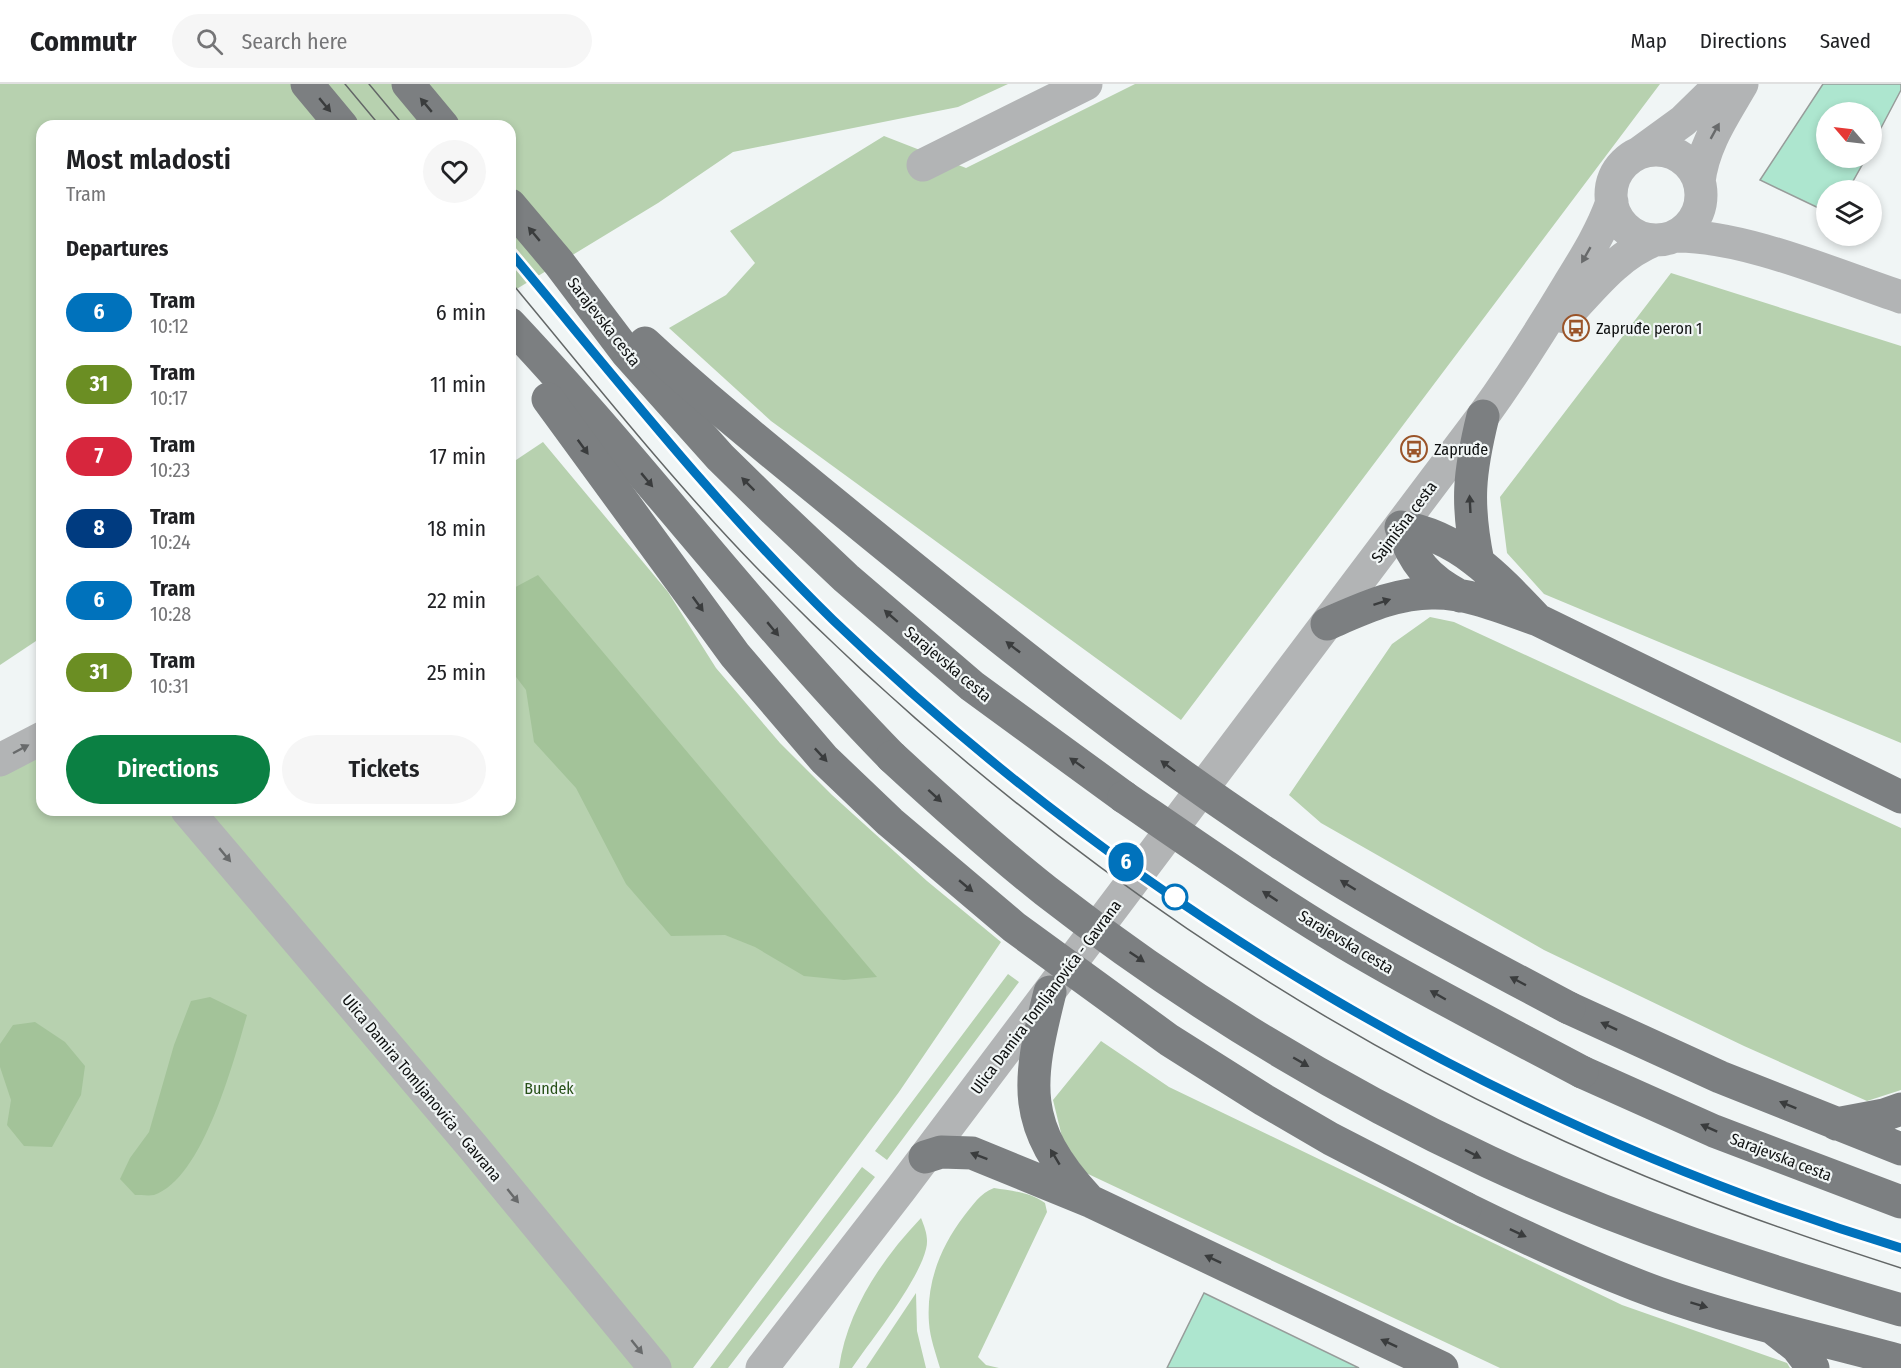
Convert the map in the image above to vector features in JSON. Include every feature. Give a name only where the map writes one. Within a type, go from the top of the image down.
[{"type":"main road","points":[[307,84],[337,120]]},
{"type":"main road","points":[[408,84],[438,120]]},
{"type":"main road","name":"Sarajevska cesta","points":[[516,212],[636,348],[712,449],[773,509],[846,578],[972,686],[1097,778],[1270,896],[1347,944],[1472,1014],[1582,1072],[1725,1135],[1901,1202]]},
{"type":"main road","points":[[516,333],[735,655],[825,759],[890,822],[1014,927],[1081,978],[1169,1040],[1264,1100],[1331,1139],[1465,1208],[1588,1265],[1649,1289],[1770,1326],[1901,1360]]},
{"type":"main road","points":[[516,343],[559,394],[778,636],[892,757],[967,825],[1046,891],[1126,950],[1207,1005],[1290,1056],[1368,1101],[1490,1162],[1682,1241],[1777,1274],[1901,1310]]},
{"type":"main road","name":"Sarajevska cesta","points":[[636,348],[1017,651],[1177,772],[1286,847],[1456,948],[1569,1008],[1720,1077],[1901,1149]]},
{"type":"main road","points":[[1478,562],[1471,522],[1469,492],[1472,462],[1483,416]]},
{"type":"main road","points":[[1401,526],[1435,535],[1478,562],[1500,579],[1538,620]]},
{"type":"main road","points":[[1401,526],[1409,549],[1430,578],[1462,597]]},
{"type":"main road","points":[[1328,624],[1397,597],[1437,592],[1494,604],[1538,620],[1901,797]]},
{"type":"main road","points":[[1050,992],[1037,1042],[1033,1081],[1034,1107],[1051,1152],[1065,1173],[1092,1202]]},
{"type":"main road","points":[[1835,1124],[1884,1115],[1901,1109]]},
{"type":"main road","points":[[925,1157],[940,1152],[972,1153],[1092,1202],[1442,1368]]},
{"type":"main road","points":[[1770,1326],[1797,1347],[1813,1368]]},
{"type":"street","points":[[923,165],[1086,84]]},
{"type":"street","points":[[1721,84],[1683,121],[1626,161],[1617,173],[1612,187],[1612,202],[1617,217],[1626,229],[1640,237],[1711,238],[1767,252],[1901,297]]},
{"type":"street","points":[[1665,238],[1690,224],[1698,211],[1701,169],[1711,139],[1742,84]]},
{"type":"street","points":[[1639,153],[1654,150],[1669,151],[1682,158],[1693,168],[1700,189],[1715,215],[1767,252]]},
{"type":"street","name":"Sajmišna cesta","points":[[1328,624],[1523,362],[1589,250],[1612,202]]},
{"type":"street","name":"Sajmišna cesta","points":[[1523,362],[1612,267],[1636,248],[1665,238]]},
{"type":"street","name":"Ulica Damira Tomljanovića - Gavrana","points":[[765,1367],[1328,624]]},
{"type":"street","points":[[0,760],[36,741]]},
{"type":"street","name":"Ulica Damira Tomljanovića - Gavrana","points":[[192,816],[473,1148],[655,1368]]},
{"type":"green space","points":[[0,84],[1008,84],[958,107],[733,152],[658,203],[516,289],[516,120],[36,120],[36,641],[0,665]]},
{"type":"green space","points":[[1135,84],[1660,84],[1181,720],[771,421],[669,328],[726,295],[755,263],[730,231],[884,136],[966,168]]},
{"type":"green space","points":[[1671,273],[1901,346],[1901,743],[1544,594],[1507,553],[1500,497]]},
{"type":"green space","name":"Bundek","points":[[543,442],[668,592],[716,668],[780,743],[832,795],[927,881],[1001,942],[899,1092],[693,1368],[0,1368],[0,773],[36,756],[36,816],[516,816],[516,460]]},
{"type":"green space","points":[[538,575],[877,977],[844,980],[804,976],[755,947],[725,935],[671,936],[626,884],[576,788],[534,742],[526,690],[516,677],[516,587]]},
{"type":"green space","points":[[1430,617],[1454,622],[1901,828],[1901,1090],[1867,1101],[1744,1046],[1544,950],[1321,823],[1289,795],[1392,644]]},
{"type":"green space","points":[[1008,974],[1019,982],[887,1160],[875,1151]]},
{"type":"green space","points":[[210,997],[247,1015],[225,1088],[202,1143],[172,1185],[154,1195],[135,1195],[120,1179],[130,1158],[149,1132],[174,1045],[191,1001]]},
{"type":"green space","points":[[35,1022],[65,1042],[85,1066],[81,1095],[52,1147],[24,1146],[7,1125],[11,1100],[0,1067],[0,1044],[13,1025]]},
{"type":"green space","points":[[1101,1041],[1169,1087],[1622,1305],[1787,1363],[1790,1368],[1500,1368],[1086,1173],[1063,1141],[1053,1100]]},
{"type":"green space","points":[[862,1167],[875,1177],[728,1368],[710,1368]]},
{"type":"green space","points":[[994,1188],[1033,1196],[1045,1203],[1047,1212],[978,1357],[986,1365],[999,1368],[940,1368],[929,1323],[930,1294],[936,1266],[955,1228],[981,1196]]},
{"type":"green space","points":[[921,1218],[927,1245],[914,1277],[894,1310],[852,1368],[839,1368],[850,1326],[868,1287],[893,1251]]},
{"type":"green space","points":[[916,1293],[917,1331],[926,1368],[866,1368]]},
{"type":"building","points":[[1823,84],[1901,84],[1901,90],[1882,126],[1882,102],[1816,102],[1816,168],[1860,168],[1854,180],[1816,180],[1816,207],[1760,180]]},
{"type":"building","points":[[1204,1293],[1359,1368],[1167,1368]]},
{"type":"tram line","points":[[345,84],[375,120]]},
{"type":"tram line","points":[[369,84],[399,120]]},
{"type":"tram line","points":[[516,259],[707,487],[834,620],[949,725],[1071,823],[1198,914],[1330,997],[1467,1072],[1608,1139],[1753,1198],[1901,1248]]},
{"type":"tram line","name":"6","points":[[516,259],[714,496],[831,617],[950,726],[1013,780],[1079,830],[1260,954],[1334,1000],[1435,1056],[1520,1099],[1648,1157],[1818,1222],[1901,1248]]},
{"type":"tram line","points":[[516,288],[690,496],[754,565],[855,664],[961,758],[1072,846],[1188,929],[1307,1005],[1430,1075],[1557,1138],[1687,1193],[1901,1268]]},
{"type":"place","name":"Zapruđe peron 1","points":[[1576,328]]},
{"type":"place","name":"Zapruđe","points":[[1414,449]]}]
